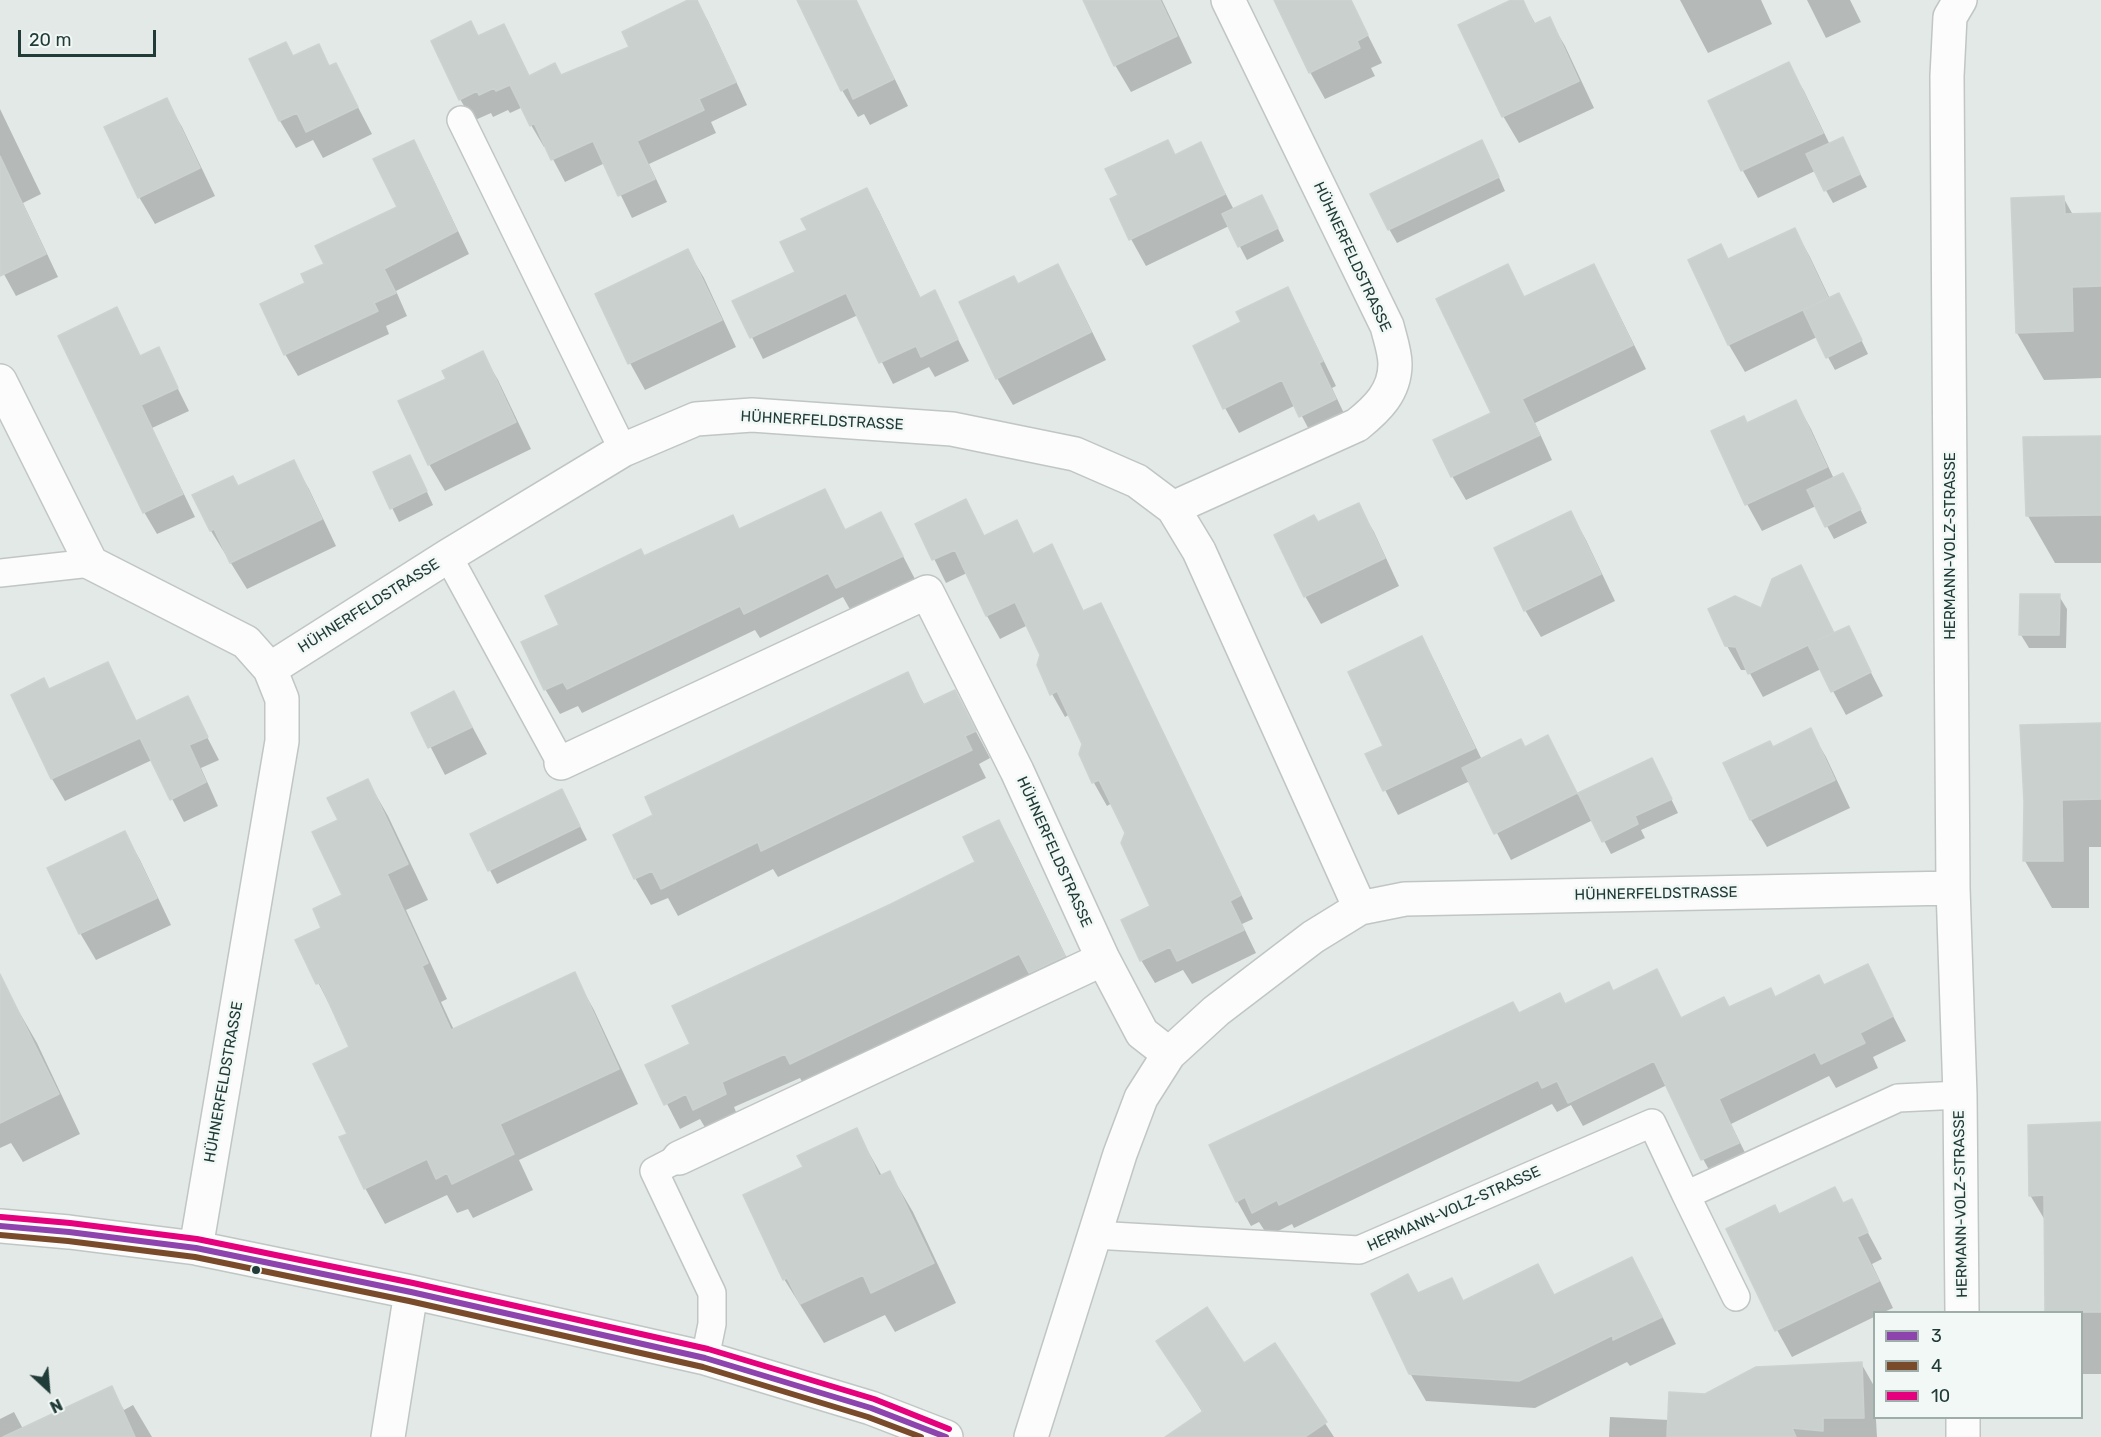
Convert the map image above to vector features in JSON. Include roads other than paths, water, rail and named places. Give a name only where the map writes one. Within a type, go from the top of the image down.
[{"type":"street","name":"HÜHNERFELDSTRASSE","points":[[1173,508],[1357,425],[1378,408],[1390,388],[1395,363],[1387,326],[1228,0]]},
{"type":"street","name":"HERMANN-VOLZ-STRASSE","points":[[1960,0],[1950,17],[1947,75],[1953,888],[1960,1095],[1962,1311]]},
{"type":"street","points":[[0,381],[91,563]]},
{"type":"street","name":"HÜHNERFELDSTRASSE","points":[[270,669],[448,556],[623,450],[696,419],[752,415],[952,429],[1075,454],[1137,481],[1173,508],[1199,551],[1360,908]]},
{"type":"street","name":"HÜHNERFELDSTRASSE","points":[[91,563],[246,642],[270,669],[282,699],[282,741],[196,1248]]},
{"type":"street","name":"HÜHNERFELDSTRASSE","points":[[561,763],[927,592],[1017,771],[1102,959],[1142,1033],[1169,1054]]},
{"type":"street","name":"HÜHNERFELDSTRASSE","points":[[1031,1437],[1120,1154],[1141,1098],[1169,1054],[1215,1011],[1313,937],[1360,908],[1405,899],[1953,888]]},
{"type":"street","points":[[679,1158],[1102,959]]},
{"type":"street","points":[[0,1226],[196,1248],[411,1292],[705,1358],[872,1408],[946,1437]]},
{"type":"street","points":[[388,1437],[411,1292]]},
{"type":"street","points":[[1963,1419],[1963,1437]]},
{"type":"lane","points":[[461,120],[623,450]]},
{"type":"lane","points":[[448,556],[561,763]]},
{"type":"lane","points":[[0,573],[91,563]]},
{"type":"lane","name":"HERMANN-VOLZ-STRASSE","points":[[1686,1196],[1898,1098],[1960,1095]]},
{"type":"lane","name":"HERMANN-VOLZ-STRASSE","points":[[1094,1235],[1359,1250],[1652,1123],[1736,1297]]},
{"type":"lane","points":[[679,1158],[654,1171],[712,1293],[712,1324],[705,1358]]}]
